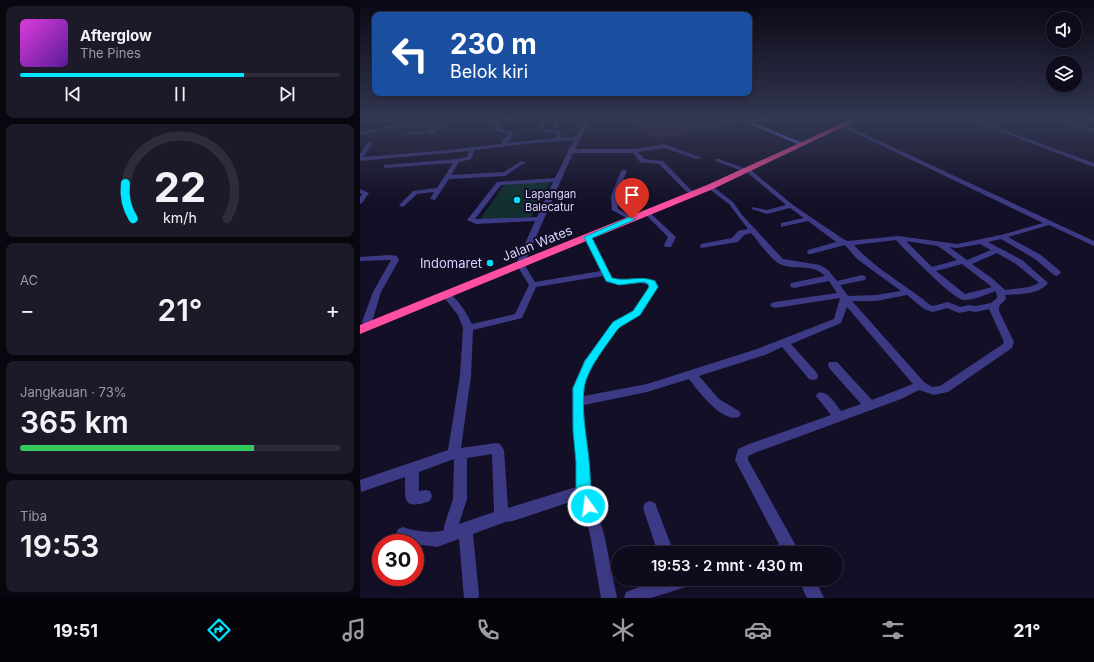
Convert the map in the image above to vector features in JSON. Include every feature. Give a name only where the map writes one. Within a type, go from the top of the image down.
[{"type":"highway","name":"Jalan Wates","points":[[365,328],[710,187],[794,148]]},
{"type":"street","points":[[360,159],[367,148]]},
{"type":"street","points":[[360,159],[480,148]]},
{"type":"street","points":[[533,285],[520,264],[572,148]]},
{"type":"street","points":[[570,151],[635,152],[655,148]]},
{"type":"street","points":[[670,148],[699,158]]},
{"type":"street","points":[[891,148],[1094,244]]},
{"type":"street","points":[[1046,148],[1094,166]]},
{"type":"street","points":[[386,166],[470,158],[472,149]]},
{"type":"street","points":[[635,152],[642,161],[661,162],[689,191],[694,193]]},
{"type":"street","points":[[433,199],[457,160]]},
{"type":"street","points":[[717,160],[746,170],[791,206],[846,243],[860,257],[909,292],[927,307],[934,309],[948,305],[959,310],[970,308],[976,309],[994,305],[1001,299],[999,290],[940,244]]},
{"type":"street","points":[[523,162],[508,173],[500,182],[471,221],[539,219]]},
{"type":"street","points":[[624,171],[614,196],[615,210],[632,219]]},
{"type":"street","points":[[446,177],[508,173]]},
{"type":"street","points":[[500,182],[557,180]]},
{"type":"street","points":[[710,187],[731,203],[752,230],[780,261],[786,264],[822,269],[844,297],[920,385],[929,391],[937,392],[944,389],[1008,346],[1008,337],[994,311],[994,305]]},
{"type":"street","points":[[402,205],[415,192],[438,190]]},
{"type":"street","points":[[360,191],[366,193],[360,201]]},
{"type":"street","points":[[754,208],[767,212],[791,206]]},
{"type":"street","points":[[647,213],[672,237],[668,245]]},
{"type":"street","points":[[784,225],[809,219]]},
{"type":"street","points":[[811,252],[846,243],[898,238],[957,246],[982,242],[1050,223]]},
{"type":"street","points":[[704,246],[735,240],[741,233],[752,230]]},
{"type":"street","points":[[588,237],[609,280],[613,282],[645,280],[652,282],[654,287],[636,313],[613,328],[588,364],[578,388],[583,491],[597,534],[609,598]]},
{"type":"street","points":[[1002,237],[1038,258],[1057,273]]},
{"type":"street","points":[[898,238],[930,270],[963,297],[999,290],[1023,291],[1039,287],[1044,283],[1019,262],[982,242]]},
{"type":"street","points":[[930,270],[965,262],[999,250]]},
{"type":"street","points":[[360,258],[390,257],[394,258],[395,260],[377,292],[365,328]]},
{"type":"street","points":[[533,285],[606,273]]},
{"type":"street","points":[[794,285],[862,278]]},
{"type":"street","points":[[468,328],[519,316],[533,285]]},
{"type":"street","points":[[775,305],[844,297],[876,298],[909,292]]},
{"type":"street","points":[[446,295],[457,305],[468,328],[468,350],[458,454],[460,499],[452,526],[458,532],[469,562],[471,595]]},
{"type":"street","points":[[578,402],[648,388],[761,352],[784,343],[838,321],[844,297]]},
{"type":"street","points":[[784,343],[813,376]]},
{"type":"street","points":[[833,365],[870,406]]},
{"type":"street","points":[[692,374],[703,391],[718,406],[735,414]]},
{"type":"street","points":[[783,546],[741,460],[743,453],[753,448],[870,406],[920,385]]},
{"type":"street","points":[[822,396],[839,417]]},
{"type":"street","points":[[361,486],[458,454],[498,448],[500,510],[505,515]]},
{"type":"street","points":[[412,469],[412,497],[414,499],[418,499],[425,496]]},
{"type":"street","points":[[424,538],[437,540],[505,515],[513,514],[583,491]]},
{"type":"street","points":[[650,508],[664,546]]},
{"type":"street","points":[[632,598],[662,586]]},
{"type":"street","points":[[810,586],[816,598]]},
{"type":"green space","name":"Lapangan Balecatur","points":[[550,182],[531,217],[480,219],[505,184]]},
{"type":"place","name":"Lapangan Balecatur","points":[[517,200]]},
{"type":"place","name":"Indomaret","points":[[490,263]]},
{"type":"route","points":[[588,506],[583,491],[578,388],[588,364],[613,328],[636,313],[641,308],[654,287],[652,282],[645,280],[619,282],[609,280],[588,237],[632,219]]}]
